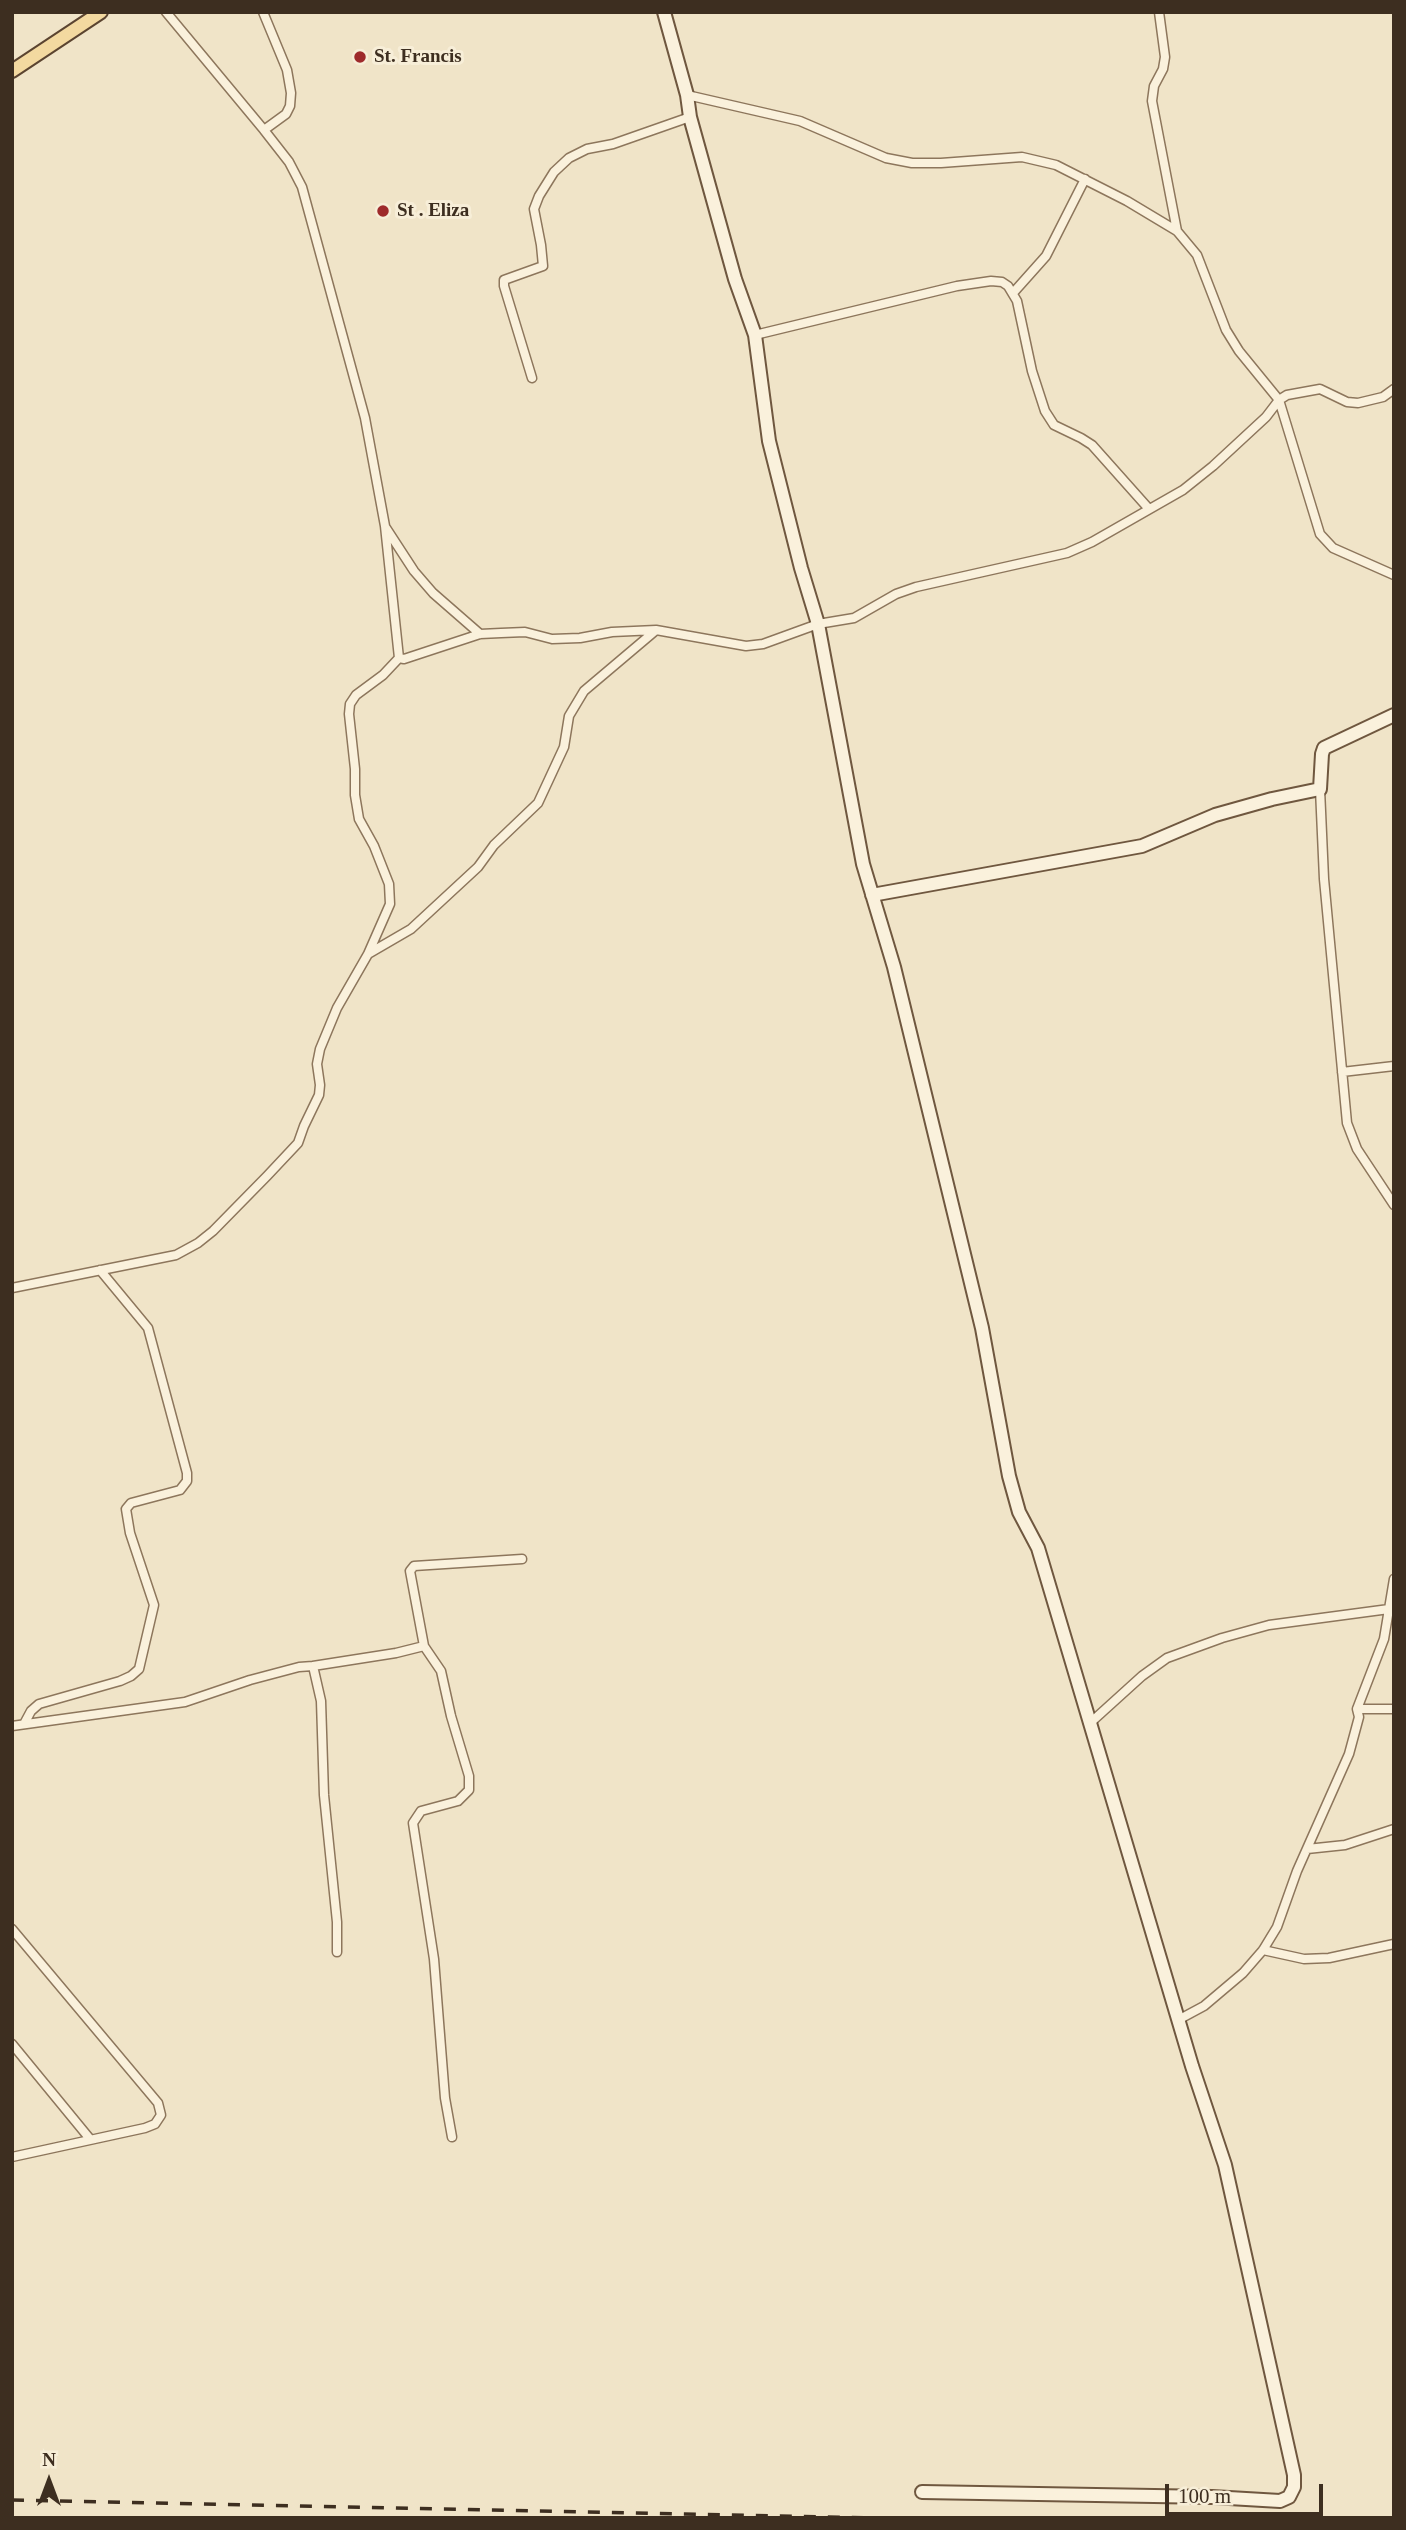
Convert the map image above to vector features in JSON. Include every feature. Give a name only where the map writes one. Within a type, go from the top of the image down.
[{"type":"main road","points":[[12,71],[101,12]]},
{"type":"street","points":[[12,1287],[165,1259],[198,1243],[222,1222],[298,1143],[319,1096],[317,1064],[320,1049],[337,1008],[368,954],[390,904],[389,884],[374,846],[359,819],[349,714],[350,704],[356,695],[383,675],[399,658],[385,526],[365,418],[302,187],[289,162],[166,12]]},
{"type":"street","points":[[262,12],[286,70],[291,93],[286,114],[264,131]]},
{"type":"street","points":[[664,12],[735,279],[755,335],[769,441],[818,624],[863,864],[894,967],[979,1315],[1018,1512],[1038,1548],[1178,2020],[1226,2165],[1294,2474],[1294,2487],[1289,2497],[1280,2501],[1212,2497],[922,2492]]},
{"type":"street","points":[[1159,12],[1165,57],[1163,69],[1154,86],[1152,101],[1177,230]]},
{"type":"street","points":[[687,95],[800,121],[886,158],[912,163],[1022,157],[1056,165],[1177,230],[1197,255],[1226,330],[1239,351],[1279,400],[1320,534],[1325,542],[1394,575]]},
{"type":"street","points":[[533,378],[504,280],[543,266],[534,209],[539,196],[554,172],[569,158],[587,149],[613,144],[690,117]]},
{"type":"street","points":[[1013,293],[1046,256],[1085,179]]},
{"type":"street","points":[[755,335],[957,286],[1002,282],[1013,293],[1019,308],[1032,371],[1045,411],[1054,425],[1091,445],[1149,509]]},
{"type":"street","points":[[399,658],[404,659],[480,634],[525,632],[552,639],[656,630],[695,639],[754,646],[818,624],[854,618],[896,594],[916,587],[1067,553],[1092,542],[1184,490],[1266,417],[1279,400],[1300,391],[1320,389],[1347,402],[1358,403],[1383,397],[1394,389]]},
{"type":"street","points":[[385,526],[427,586],[480,634]]},
{"type":"street","points":[[368,954],[411,929],[478,867],[494,845],[538,803],[564,747],[569,716],[584,691],[656,630]]},
{"type":"street","points":[[1394,715],[1324,748],[1320,789],[1324,879],[1347,1123],[1357,1149],[1394,1205]]},
{"type":"street","points":[[872,895],[1142,846],[1215,815],[1320,789]]},
{"type":"street","points":[[1342,1072],[1394,1066]]},
{"type":"street","points":[[24,1724],[31,1711],[39,1704],[120,1681],[139,1669],[154,1605],[130,1533],[126,1509],[131,1503],[180,1490],[187,1481],[148,1328],[100,1270]]},
{"type":"street","points":[[452,2137],[445,2098],[434,1959],[413,1823],[421,1811],[458,1801],[469,1790],[469,1776],[441,1671],[424,1646],[411,1579],[412,1568],[458,1562],[522,1559]]},
{"type":"street","points":[[1178,2020],[1204,2006],[1243,1973],[1263,1950],[1277,1927],[1297,1871],[1349,1754],[1359,1717],[1357,1709],[1384,1639],[1394,1579]]},
{"type":"street","points":[[1089,1724],[1142,1676],[1167,1658],[1222,1637],[1269,1625],[1389,1609]]},
{"type":"street","points":[[12,1726],[186,1702],[299,1667],[424,1646]]},
{"type":"street","points":[[313,1666],[321,1701],[324,1795],[337,1922],[337,1952]]},
{"type":"street","points":[[1357,1709],[1394,1709]]},
{"type":"street","points":[[1307,1849],[1345,1845],[1394,1829]]},
{"type":"street","points":[[12,1929],[158,2103],[161,2115],[155,2124],[12,2157]]},
{"type":"street","points":[[1263,1950],[1304,1959],[1329,1958],[1394,1944]]},
{"type":"street","points":[[12,2044],[90,2139]]},
{"type":"railway","points":[[12,2500],[873,2518]]},
{"type":"place","name":"St. Francis","points":[[360,57]]},
{"type":"place","name":"St . Eliza","points":[[383,211]]}]
